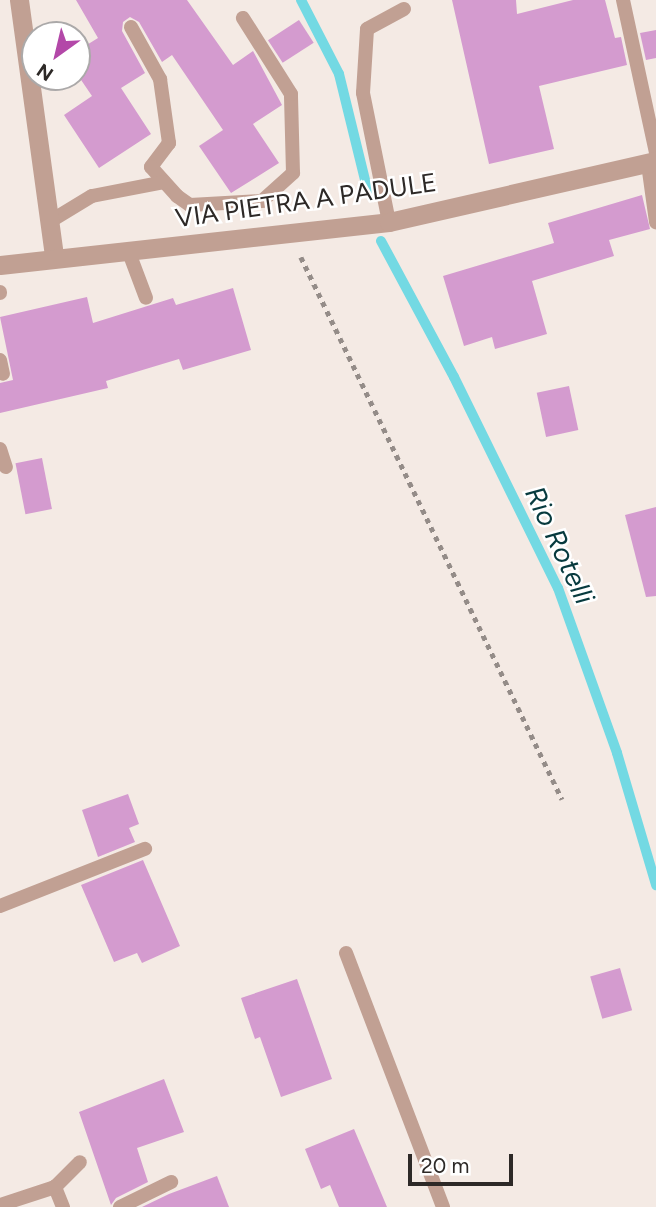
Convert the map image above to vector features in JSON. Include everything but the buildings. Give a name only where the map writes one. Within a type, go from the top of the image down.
[{"type":"street","points":[[19,0],[54,257]]},
{"type":"street","name":"VIA PIETRA A PADULE","points":[[0,265],[389,222],[653,160]]},
{"type":"lane","points":[[624,0],[653,160],[656,222]]},
{"type":"lane","points":[[389,222],[363,93],[367,29],[404,9]]},
{"type":"lane","points":[[131,27],[160,79],[169,143],[151,167],[190,205],[262,201],[293,173],[291,94],[243,18]]},
{"type":"lane","points":[[49,222],[92,196],[164,182]]},
{"type":"lane","points":[[128,250],[146,298]]},
{"type":"lane","points":[[0,449],[6,467]]},
{"type":"lane","points":[[0,906],[145,849]]},
{"type":"lane","points":[[346,953],[443,1207]]},
{"type":"lane","points":[[0,1205],[55,1187],[80,1162]]},
{"type":"lane","points":[[120,1207],[171,1182]]},
{"type":"lane","points":[[55,1187],[63,1207]]},
{"type":"path","points":[[289,232],[562,799]]},
{"type":"waterway","name":"Rio Rotelli","points":[[301,0],[339,74],[368,192]]},
{"type":"waterway","name":"Rio Rotelli","points":[[381,241],[454,377],[558,588],[617,753],[656,885]]}]
